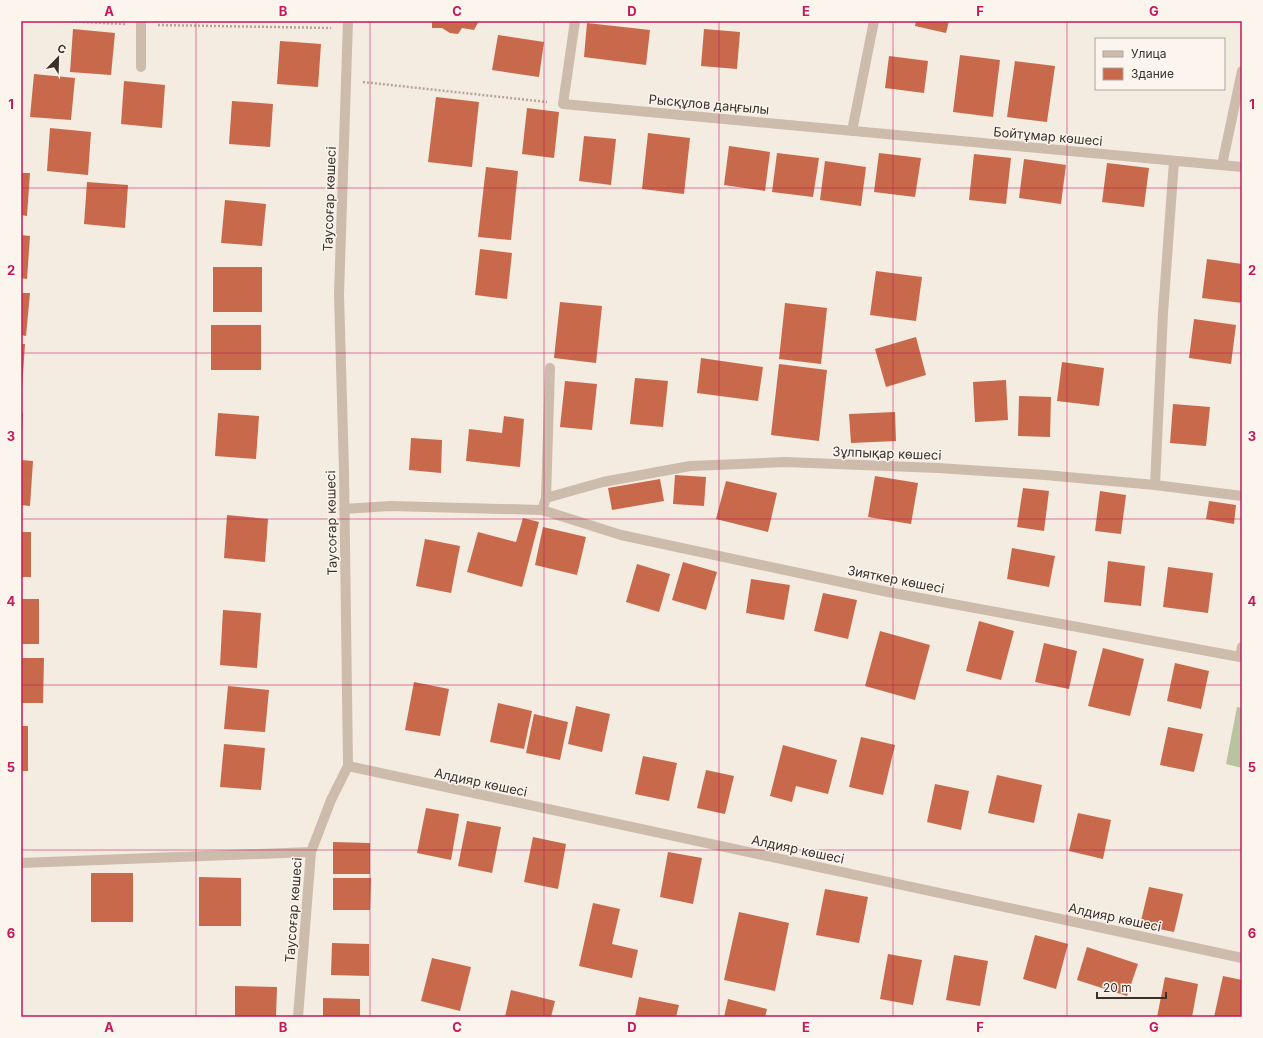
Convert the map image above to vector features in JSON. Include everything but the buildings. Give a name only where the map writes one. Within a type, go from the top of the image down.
[{"type":"street","points":[[564,104],[575,21]]},
{"type":"street","points":[[852,131],[874,21]]},
{"type":"street","points":[[141,23],[141,66]]},
{"type":"street","name":"Тауcоғар көшесі","points":[[298,1017],[311,852],[331,800],[348,766],[339,294],[348,25]]},
{"type":"street","points":[[1222,165],[1242,71]]},
{"type":"street","name":"Рысқұлов даңғылы","points":[[564,104],[852,131]]},
{"type":"street","name":"Бойтұмар көшесі","points":[[852,131],[1242,167]]},
{"type":"street","points":[[1155,485],[1163,313],[1174,161]]},
{"type":"street","points":[[344,509],[390,506],[542,510],[546,498],[550,368]]},
{"type":"street","name":"Зұлпықар көшесі","points":[[546,498],[603,482],[690,466],[785,462],[938,468],[1045,475],[1155,485],[1242,496]]},
{"type":"street","name":"Зияткер көшесі","points":[[542,510],[621,535],[888,592],[1240,657],[1242,647]]},
{"type":"street","name":"Алдияр көшесі","points":[[348,766],[1242,958]]},
{"type":"street","points":[[21,863],[311,852]]},
{"type":"path","points":[[63,21],[348,25]]},
{"type":"path","points":[[346,80],[564,104]]},
{"type":"green space","points":[[1237,707],[1242,708],[1242,768],[1226,764]]}]
